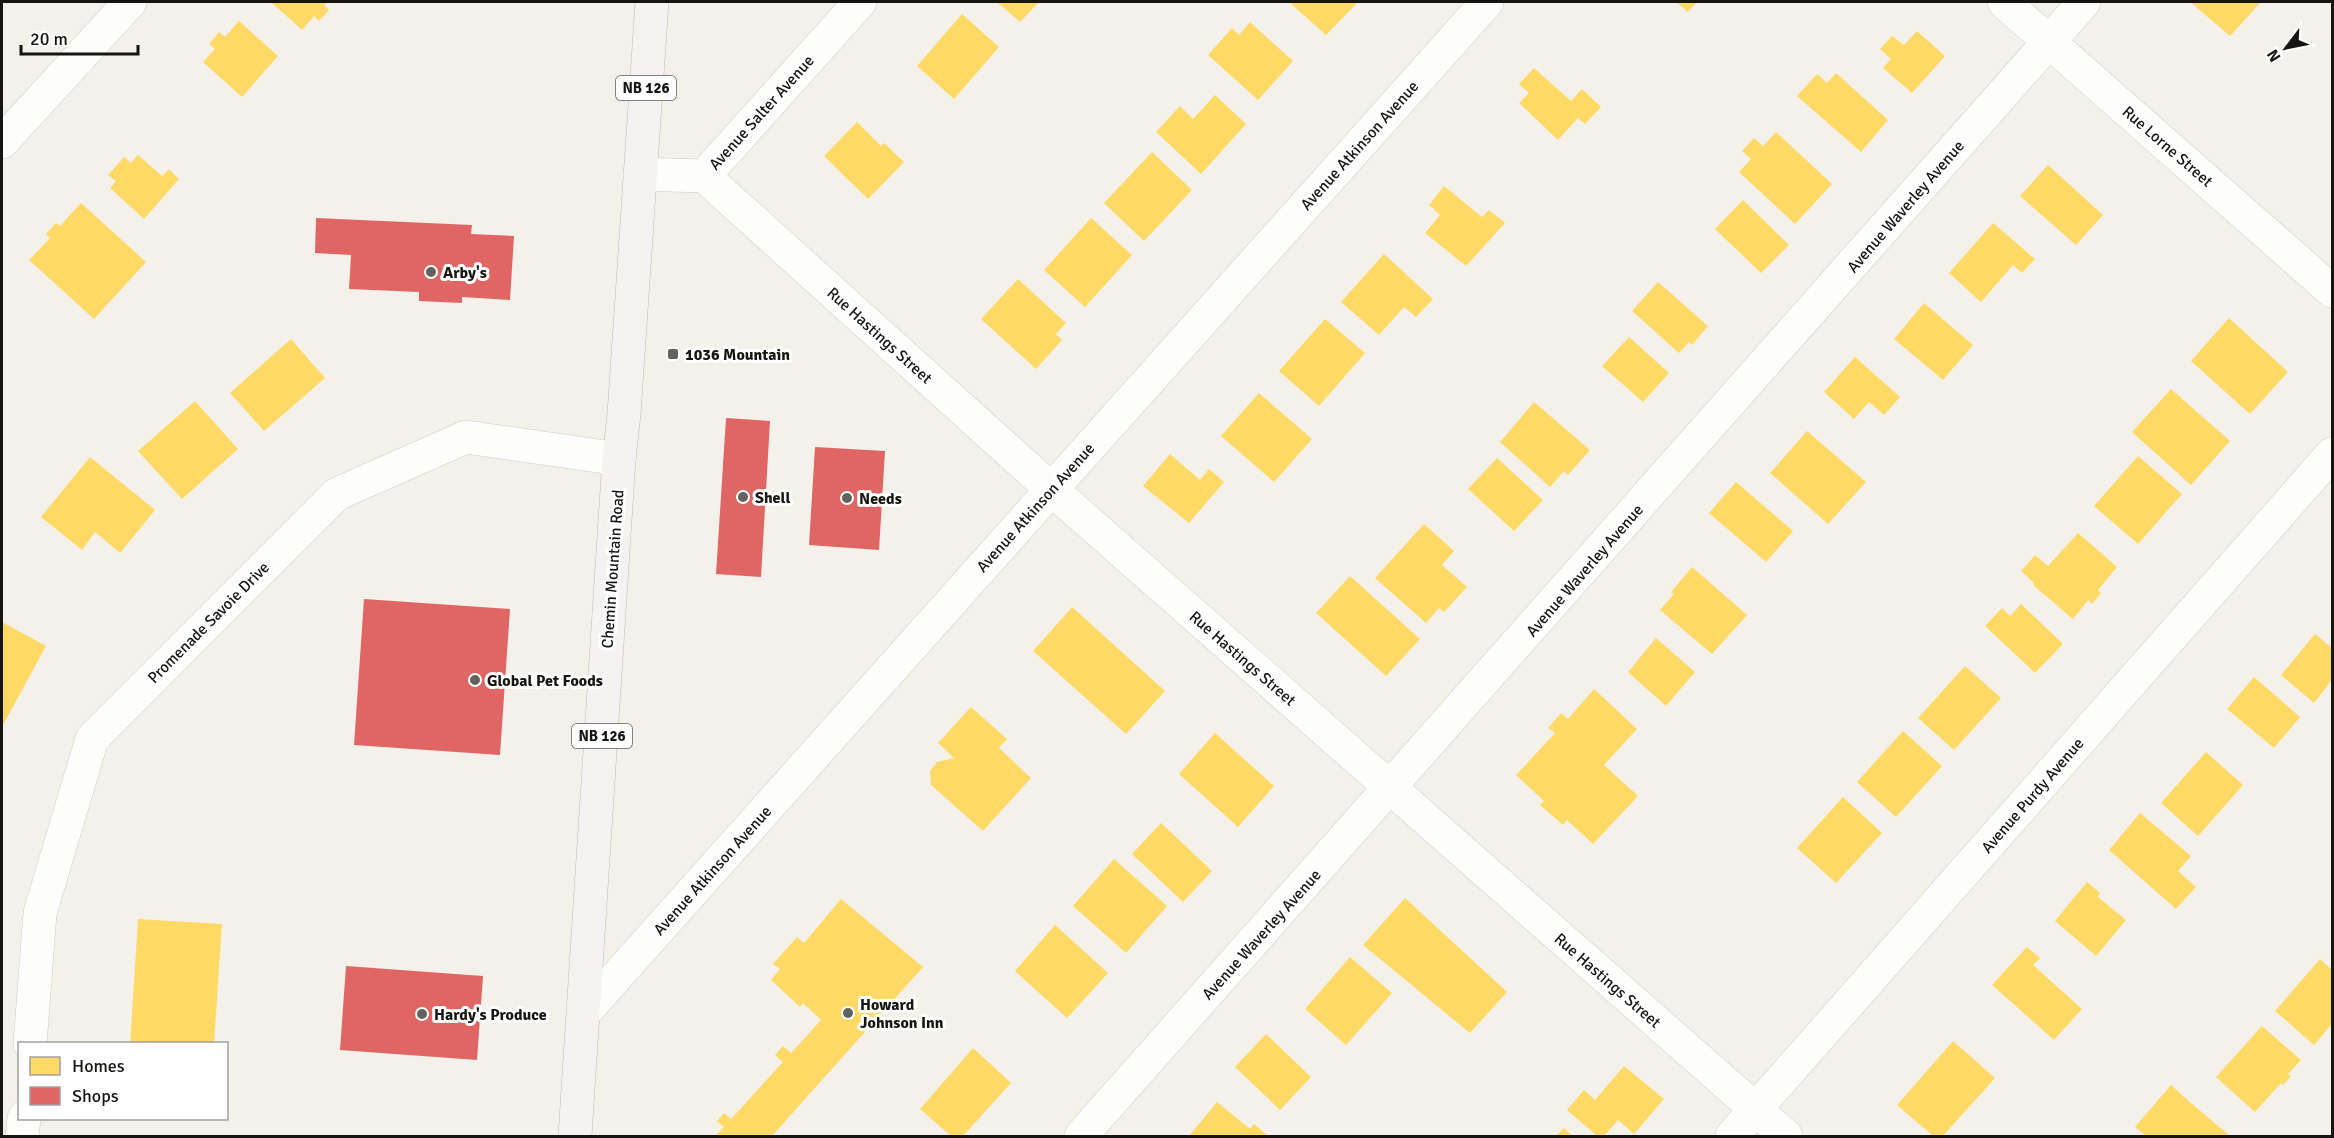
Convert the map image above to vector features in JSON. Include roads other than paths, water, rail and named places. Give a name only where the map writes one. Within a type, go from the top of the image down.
[{"type":"main road","name":"Chemin Mountain Road","points":[[575,1137],[619,459],[652,2]]},
{"type":"street","points":[[2,142],[130,2]]},
{"type":"street","name":"Avenue Salter Avenue","points":[[640,174],[704,176],[860,2]]},
{"type":"street","name":"Avenue Atkinson Avenue","points":[[584,1013],[1487,2]]},
{"type":"street","name":"Rue Lorne Street","points":[[2004,2],[2332,291]]},
{"type":"street","name":"Avenue Waverley Avenue","points":[[1081,1137],[2084,2]]},
{"type":"street","name":"Rue Hastings Street","points":[[704,176],[1051,489],[1786,1137]]},
{"type":"street","name":"Promenade Savoie Drive","points":[[30,1042],[40,913],[92,739],[337,494],[466,437],[619,459]]},
{"type":"street","name":"Avenue Purdy Avenue","points":[[1732,1137],[2332,454]]},
{"type":"street","points":[[22,1137],[24,1120]]},
{"type":"place","name":"Arby's","points":[[431,272]]},
{"type":"place","name":"1036 Mountain","points":[[673,354]]},
{"type":"place","name":"Shell","points":[[743,497]]},
{"type":"place","name":"Needs","points":[[847,498]]},
{"type":"place","name":"Global Pet Foods","points":[[475,680]]},
{"type":"place","name":"Howard Johnson Inn","points":[[848,1013]]},
{"type":"place","name":"Hardy's Produce","points":[[422,1014]]}]
